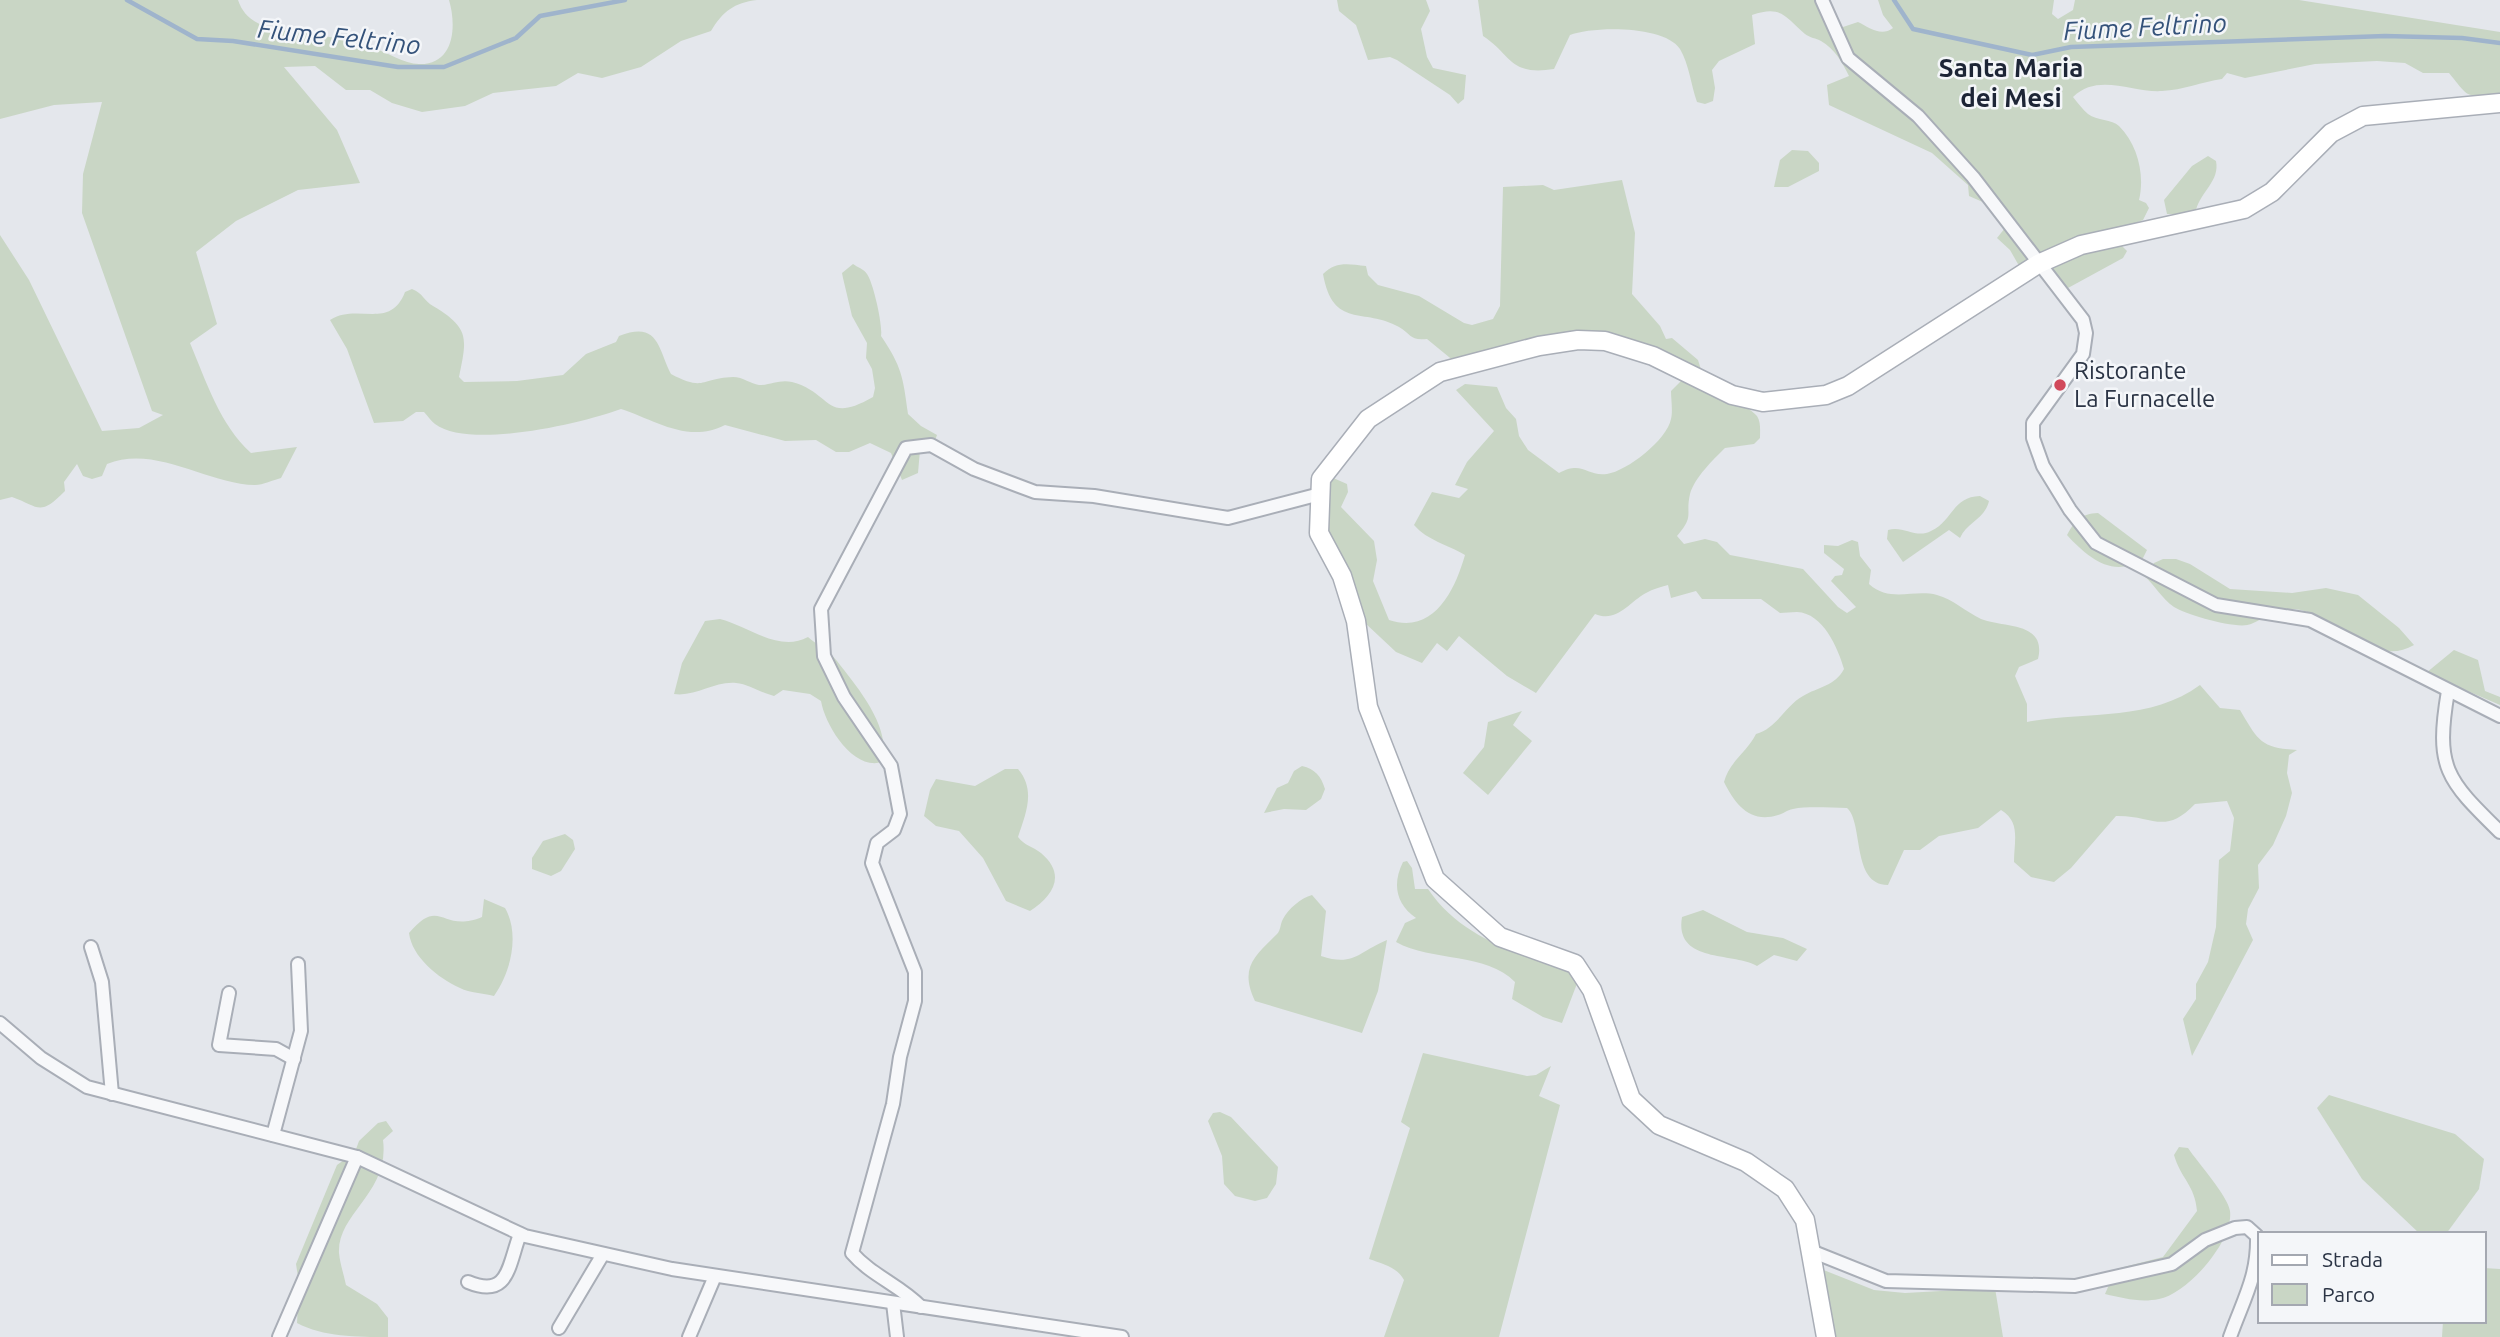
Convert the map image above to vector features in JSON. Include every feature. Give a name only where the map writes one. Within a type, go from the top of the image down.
[{"type":"street","points":[[1822,0],[1848,58],[1918,116],[1973,177],[2083,320],[2086,334],[2083,354],[2033,423],[2033,438],[2043,466],[2070,510],[2096,543],[2216,605],[2310,620],[2500,716]]},
{"type":"street","points":[[1826,1337],[1805,1220],[1785,1189],[1746,1162],[1659,1125],[1631,1099],[1592,989],[1575,964],[1500,937],[1435,879],[1368,707],[1356,621],[1342,576],[1319,533],[1321,479],[1368,419],[1440,372],[1539,346],[1577,340],[1605,341],[1653,356],[1732,396],[1763,402],[1826,395],[1848,386],[2038,264],[2081,245],[2244,209],[2272,191],[2331,133],[2363,116],[2500,103]]},
{"type":"street","points":[[921,1307],[906,1291],[866,1269],[852,1253],[893,1104],[900,1058],[915,1002],[915,972],[872,863],[877,843],[894,831],[900,814],[891,766],[845,697],[824,656],[821,610],[906,448],[931,445],[974,469],[1035,492],[1094,496],[1228,517],[1320,494]]},
{"type":"street","points":[[2448,691],[2441,733],[2443,761],[2455,786],[2500,832]]},
{"type":"street","points":[[91,947],[102,982],[112,1094]]},
{"type":"street","points":[[272,1135],[301,1031],[298,964]]},
{"type":"street","points":[[229,993],[219,1045],[276,1049],[294,1059]]},
{"type":"street","points":[[0,1023],[41,1058],[87,1087],[357,1157],[520,1234],[715,1276],[1122,1337]]},
{"type":"street","points":[[279,1337],[357,1157]]},
{"type":"street","points":[[1811,1251],[1886,1281],[2075,1286],[2172,1264],[2205,1240],[2235,1228],[2247,1227],[2257,1236],[2257,1262],[2254,1279],[2230,1337]]},
{"type":"street","points":[[468,1282],[488,1289],[496,1288],[502,1281],[520,1234]]},
{"type":"street","points":[[559,1328],[603,1254]]},
{"type":"street","points":[[689,1337],[715,1276]]},
{"type":"street","points":[[893,1303],[897,1337]]},
{"type":"green space","points":[[0,0],[238,0],[251,19],[270,28],[352,42],[419,64],[431,63],[446,51],[453,22],[449,0],[757,0],[736,6],[720,18],[711,31],[681,41],[641,67],[602,78],[578,73],[556,86],[493,93],[465,106],[422,112],[392,103],[370,90],[346,90],[315,66],[284,67],[337,130],[360,183],[298,190],[236,221],[196,252],[217,324],[190,343],[222,416],[251,453],[297,447],[281,478],[258,485],[237,483],[162,462],[125,459],[107,464],[102,476],[92,479],[83,476],[77,464],[64,482],[65,491],[50,504],[39,508],[12,497],[0,500],[0,235],[29,280],[102,431],[139,428],[163,415],[152,411],[82,213],[83,174],[102,102],[54,105],[0,119]]},
{"type":"green space","points":[[1337,0],[1426,0],[1430,11],[1421,29],[1427,57],[1433,68],[1466,75],[1464,99],[1458,104],[1450,95],[1390,57],[1368,60],[1356,25],[1339,11]]},
{"type":"green space","points":[[1478,0],[1825,0],[1840,28],[1858,22],[1884,32],[1893,28],[1883,15],[1878,0],[2054,0],[2052,14],[2058,19],[2073,10],[2075,0],[2299,0],[2500,32],[2500,93],[2470,95],[2449,73],[2423,73],[2405,63],[2377,61],[2315,64],[2245,78],[2227,73],[2222,79],[2170,90],[2151,91],[2116,85],[2093,86],[2073,97],[2092,116],[2116,124],[2126,134],[2135,151],[2140,171],[2139,200],[2149,208],[2143,220],[2026,266],[2018,264],[2010,250],[1997,238],[2005,228],[1985,203],[1969,196],[1968,185],[1932,153],[1829,105],[1827,85],[1849,76],[1838,56],[1830,48],[1805,34],[1782,14],[1770,11],[1752,15],[1755,44],[1719,61],[1712,70],[1715,88],[1713,101],[1705,104],[1697,102],[1680,49],[1660,35],[1611,29],[1580,32],[1570,35],[1554,69],[1528,69],[1512,62],[1483,36]]},
{"type":"green space","points":[[1792,150],[1808,151],[1819,163],[1819,171],[1788,187],[1774,187],[1780,160]]},
{"type":"green space","points":[[2208,156],[2216,161],[2215,174],[2196,210],[2188,214],[2167,214],[2164,200],[2192,166]]},
{"type":"green space","points":[[1622,180],[1635,233],[1632,294],[1660,326],[1666,339],[1672,338],[1698,360],[1703,376],[1636,341],[1610,335],[1455,362],[1427,339],[1414,338],[1386,321],[1342,310],[1328,292],[1323,274],[1328,270],[1343,264],[1366,266],[1368,275],[1378,285],[1419,296],[1464,323],[1472,325],[1493,319],[1500,306],[1503,187],[1543,185],[1554,190]]},
{"type":"green space","points":[[2116,240],[2127,251],[2123,258],[2068,288],[2049,265]]},
{"type":"green space","points":[[853,264],[866,272],[872,286],[881,336],[900,373],[908,414],[937,435],[934,443],[920,450],[918,473],[902,480],[891,453],[870,443],[849,452],[836,452],[816,440],[785,441],[725,425],[698,432],[685,431],[621,409],[555,427],[499,434],[473,435],[451,431],[435,424],[424,412],[416,412],[403,421],[374,423],[347,349],[330,320],[340,315],[372,314],[391,310],[399,304],[405,292],[412,289],[460,328],[464,353],[459,377],[464,382],[517,381],[563,375],[586,354],[616,342],[619,336],[642,332],[650,334],[655,340],[671,374],[682,379],[703,383],[733,377],[759,385],[792,382],[805,387],[829,404],[845,408],[873,397],[875,388],[872,369],[866,358],[867,343],[852,316],[842,273]]},
{"type":"green space","points":[[1681,381],[1743,406],[1757,416],[1760,430],[1760,438],[1754,444],[1725,448],[1696,481],[1690,494],[1688,519],[1677,536],[1684,544],[1705,539],[1717,542],[1730,555],[1803,569],[1838,607],[1847,613],[1856,607],[1831,581],[1835,576],[1842,575],[1844,569],[1824,553],[1824,545],[1838,546],[1852,540],[1858,542],[1860,556],[1871,570],[1869,584],[1877,590],[1893,594],[1937,595],[1949,599],[1981,619],[2021,628],[2036,638],[2039,647],[2038,659],[2019,667],[2015,676],[2027,704],[2027,722],[2139,710],[2181,697],[2200,685],[2220,708],[2240,710],[2261,740],[2275,747],[2297,750],[2289,755],[2287,773],[2292,793],[2286,816],[2273,845],[2258,865],[2259,888],[2248,909],[2246,924],[2253,940],[2192,1056],[2183,1019],[2196,999],[2196,984],[2208,962],[2216,927],[2219,860],[2230,851],[2234,818],[2227,801],[2195,804],[2184,814],[2166,822],[2116,816],[2071,868],[2054,882],[2031,877],[2014,862],[2014,826],[2001,810],[1978,828],[1939,836],[1920,850],[1904,850],[1888,885],[1876,882],[1868,875],[1863,865],[1852,816],[1847,808],[1799,808],[1778,815],[1759,817],[1745,810],[1733,798],[1724,782],[1730,769],[1756,734],[1770,727],[1797,700],[1836,679],[1844,669],[1828,633],[1814,618],[1797,612],[1780,613],[1761,599],[1702,599],[1696,591],[1671,598],[1668,585],[1646,593],[1616,614],[1595,614],[1536,693],[1507,676],[1459,636],[1447,651],[1437,643],[1422,663],[1396,652],[1364,622],[1326,533],[1326,482],[1331,477],[1347,484],[1348,492],[1341,507],[1374,541],[1377,560],[1373,581],[1389,620],[1405,623],[1418,621],[1430,615],[1448,595],[1465,555],[1432,539],[1414,525],[1432,492],[1459,498],[1468,489],[1455,485],[1467,462],[1494,431],[1456,390],[1465,384],[1497,387],[1506,408],[1516,419],[1519,436],[1528,450],[1559,473],[1579,468],[1607,474],[1635,461],[1662,436],[1671,419],[1671,391]]},
{"type":"green space","points":[[1980,496],[1989,501],[1987,507],[1960,538],[1949,530],[1903,562],[1887,539],[1888,530],[1899,529],[1920,534],[1931,531],[1964,500]]},
{"type":"green space","points":[[2098,513],[2147,550],[2143,558],[2122,567],[2111,566],[2092,558],[2067,535],[2079,519]]},
{"type":"green space","points":[[2163,559],[2176,559],[2190,564],[2230,589],[2292,593],[2326,588],[2358,595],[2399,628],[2414,645],[2399,651],[2384,651],[2355,639],[2314,614],[2294,609],[2244,625],[2212,621],[2190,614],[2170,604],[2144,576],[2154,563]]},
{"type":"green space","points":[[720,619],[775,640],[797,641],[808,637],[831,655],[871,708],[882,735],[882,762],[871,763],[851,753],[834,733],[821,701],[810,694],[783,690],[774,696],[746,685],[728,683],[690,693],[674,694],[682,663],[705,621]]},
{"type":"green space","points":[[2454,650],[2478,660],[2485,691],[2500,697],[2500,705],[2426,673]]},
{"type":"green space","points":[[1522,711],[1513,725],[1532,741],[1488,795],[1463,773],[1484,747],[1488,722]]},
{"type":"green space","points":[[1302,766],[1314,771],[1322,780],[1325,789],[1321,799],[1306,810],[1284,809],[1264,813],[1277,788],[1288,783],[1294,771]]},
{"type":"green space","points":[[1005,769],[1018,769],[1027,785],[1028,802],[1018,837],[1049,861],[1055,877],[1054,885],[1045,899],[1030,911],[1006,901],[983,858],[959,831],[936,826],[924,816],[930,790],[936,779],[975,786]]},
{"type":"green space","points":[[565,834],[573,840],[575,849],[561,871],[551,876],[532,869],[532,858],[543,841]]},
{"type":"green space","points":[[1407,861],[1412,868],[1415,889],[1428,889],[1442,906],[1474,932],[1510,950],[1570,971],[1578,981],[1562,1023],[1543,1017],[1512,999],[1515,982],[1503,972],[1474,961],[1426,952],[1396,942],[1405,923],[1416,918],[1404,906],[1398,893],[1400,870],[1403,862]]},
{"type":"green space","points":[[1312,895],[1326,911],[1321,956],[1349,959],[1387,940],[1378,991],[1362,1033],[1255,1001],[1250,989],[1249,971],[1256,956],[1278,932],[1288,911],[1299,901]]},
{"type":"green space","points":[[484,899],[505,908],[512,929],[512,953],[505,976],[494,996],[464,990],[435,973],[415,950],[409,933],[428,917],[468,921],[482,917]]},
{"type":"green space","points":[[1703,910],[1747,932],[1783,938],[1807,949],[1797,961],[1774,955],[1757,966],[1708,954],[1687,943],[1682,932],[1682,917]]},
{"type":"green space","points":[[1423,1053],[1527,1076],[1536,1075],[1551,1066],[1539,1096],[1560,1105],[1499,1337],[1384,1337],[1404,1280],[1394,1269],[1369,1259],[1410,1128],[1401,1122]]},
{"type":"green space","points":[[2329,1095],[2455,1134],[2484,1159],[2479,1189],[2447,1232],[2418,1232],[2362,1179],[2317,1108]]},
{"type":"green space","points":[[1220,1112],[1231,1117],[1278,1167],[1276,1184],[1267,1198],[1255,1201],[1235,1196],[1224,1184],[1222,1156],[1208,1121],[1213,1113]]},
{"type":"green space","points":[[386,1121],[393,1131],[383,1140],[383,1158],[379,1174],[346,1226],[339,1253],[346,1285],[377,1304],[388,1318],[388,1337],[341,1335],[307,1328],[297,1323],[299,1283],[296,1264],[337,1165],[355,1152],[359,1141],[378,1123]]},
{"type":"green space","points":[[2179,1147],[2188,1148],[2228,1205],[2229,1223],[2225,1237],[2195,1277],[2170,1295],[2159,1299],[2132,1300],[2105,1294],[2116,1269],[2163,1257],[2197,1211],[2194,1195],[2174,1155]]},
{"type":"green space","points":[[1816,1267],[1874,1290],[1905,1293],[1995,1288],[2003,1337],[1830,1337]]},
{"type":"green space","points":[[2486,1268],[2500,1269],[2500,1337],[2442,1337],[2443,1323],[2486,1323]]},
{"type":"waterway","name":"Fiume Feltrino","points":[[127,0],[197,39],[233,41],[398,67],[444,67],[516,38],[540,16],[625,0]]},
{"type":"waterway","name":"Fiume Feltrino","points":[[1894,0],[1913,29],[2032,55],[2071,47],[2385,36],[2462,38],[2500,43]]},
{"type":"place","name":"Ristorante La Furnacelle","points":[[2060,385]]},
{"type":"district","name":"Santa Maria dei Mesi","points":[[2011,83]]}]
